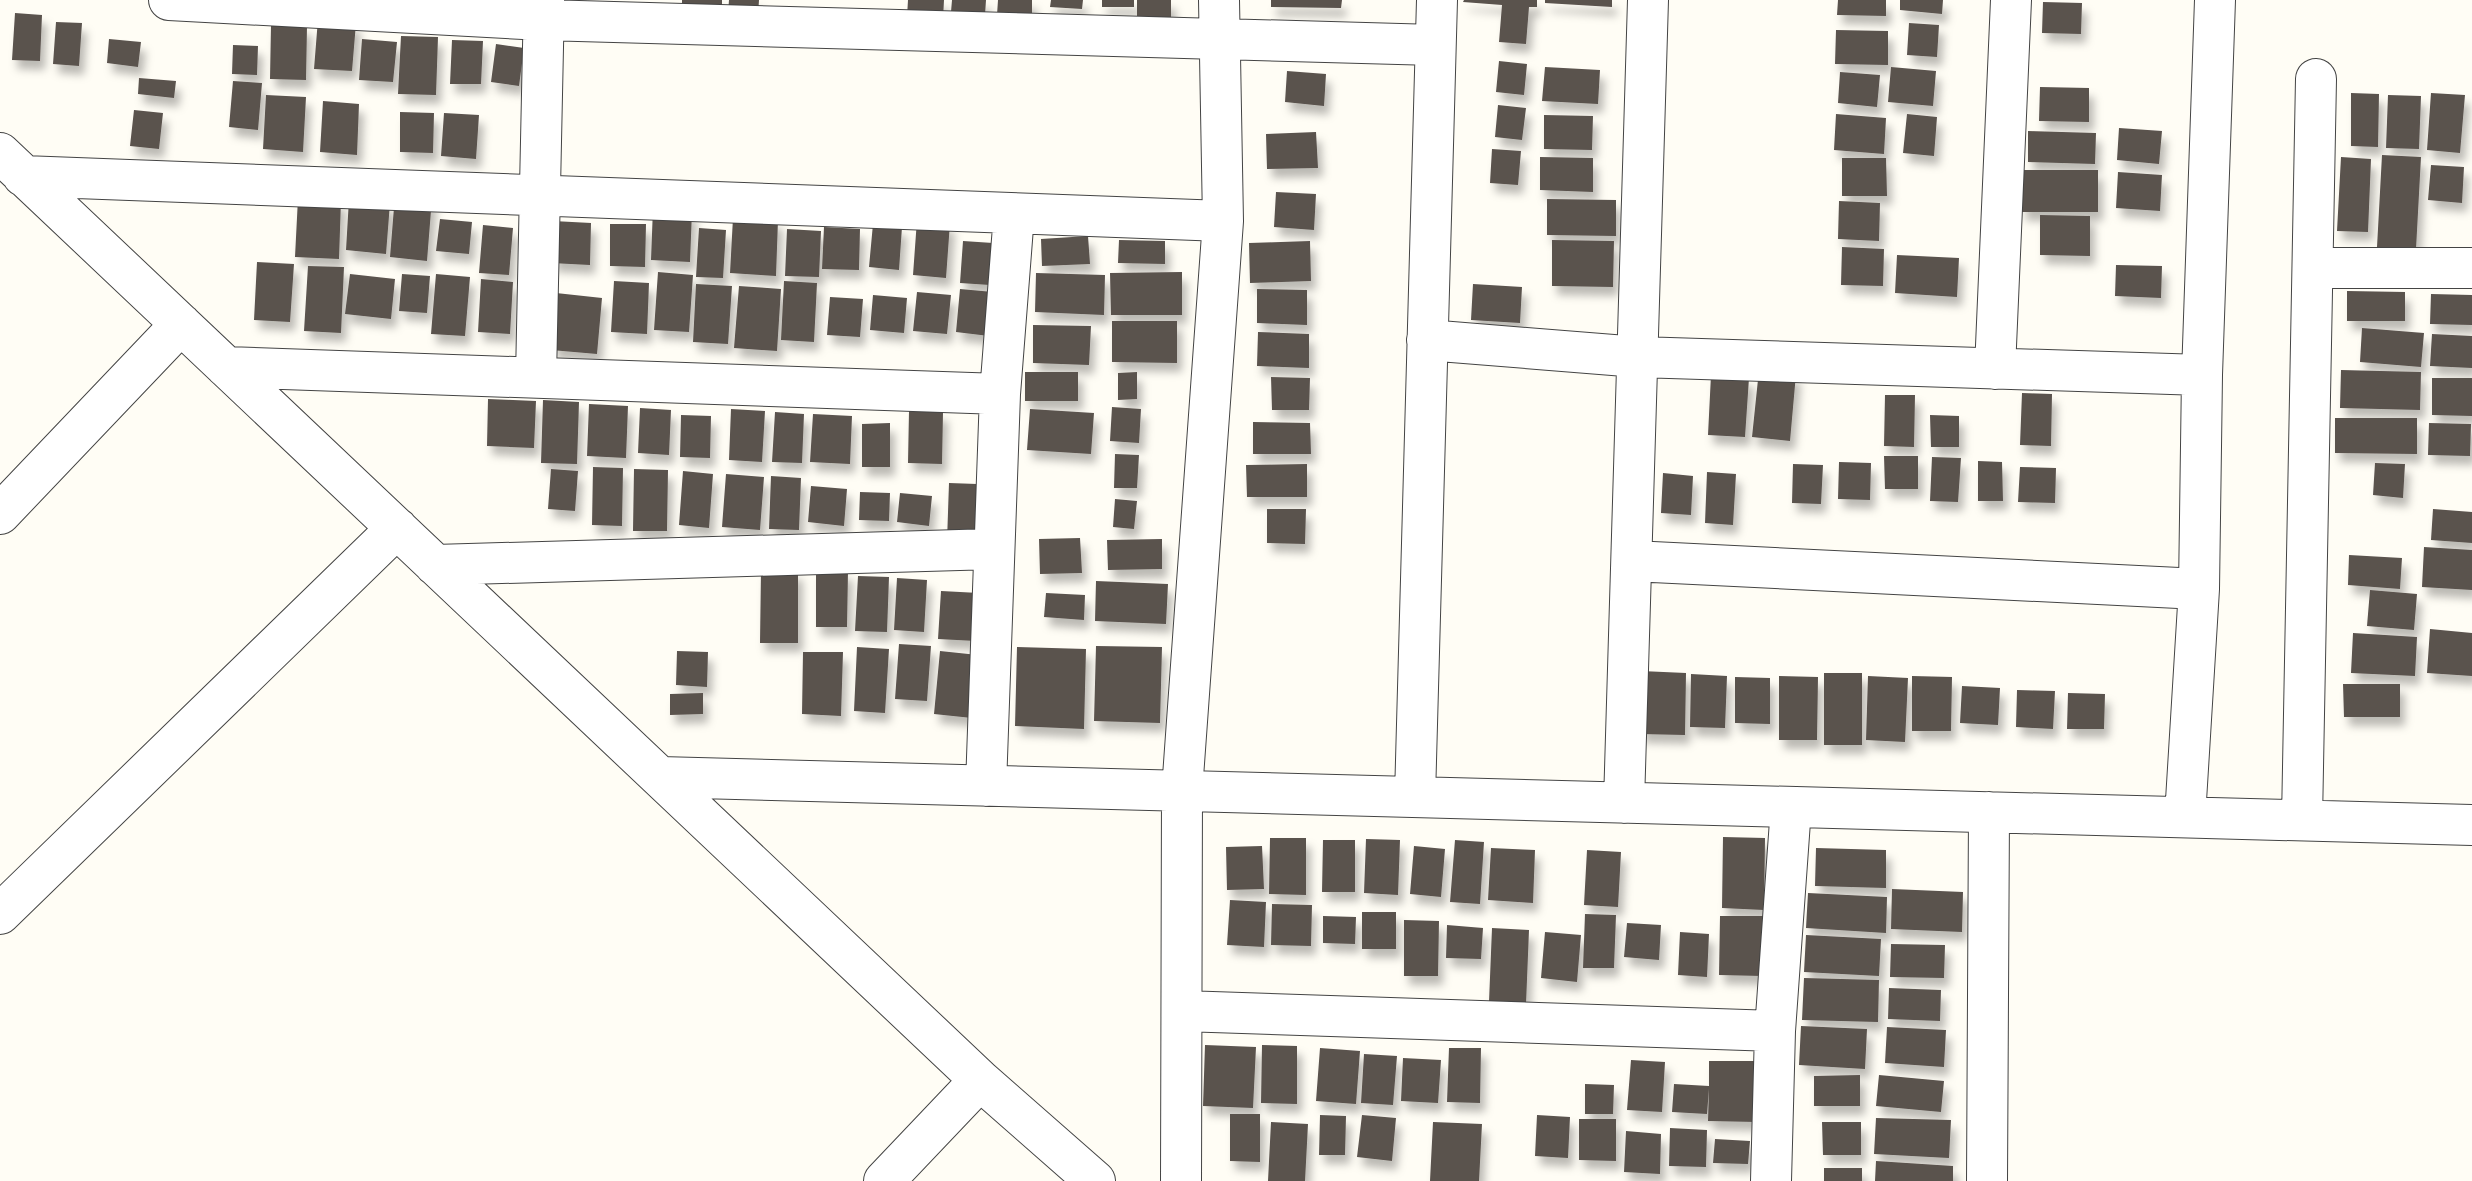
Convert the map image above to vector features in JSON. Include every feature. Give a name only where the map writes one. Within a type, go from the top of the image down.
[{"type":"street","points":[[185,0],[543,10],[1218,19],[1435,45]]},
{"type":"street","points":[[1415,797],[1437,0]]},
{"type":"street","points":[[1624,803],[1648,0]]},
{"type":"street","points":[[1995,369],[2011,0]]},
{"type":"street","points":[[2185,817],[2199,589],[2202,375],[2215,0]]},
{"type":"street","points":[[536,377],[543,10]]},
{"type":"street","points":[[1181,1181],[1182,791],[1223,221],[1218,19]]},
{"type":"street","points":[[2302,820],[2316,79]]},
{"type":"street","points":[[12,164],[541,195],[1223,221]]},
{"type":"street","points":[[12,164],[980,1080],[1095,1181]]},
{"type":"street","points":[[986,786],[1000,394],[1014,214]]},
{"type":"street","points":[[2313,268],[2472,268]]},
{"type":"street","points":[[0,514],[181,324]]},
{"type":"street","points":[[1427,340],[1638,357],[2202,375]]},
{"type":"street","points":[[226,367],[1000,394]]},
{"type":"street","points":[[0,914],[397,528]]},
{"type":"street","points":[[435,565],[994,549]]},
{"type":"street","points":[[1632,561],[2199,589]]},
{"type":"street","points":[[660,777],[2472,825]]},
{"type":"street","points":[[1771,1181],[1775,1031],[1791,807]]},
{"type":"street","points":[[1987,1181],[1989,812]]},
{"type":"street","points":[[1182,1011],[1775,1031]]},
{"type":"street","points":[[884,1181],[980,1080]]},
{"type":"building","points":[[682,0],[722,0],[722,11],[682,10]]},
{"type":"building","points":[[729,0],[759,0],[758,15],[728,13]]},
{"type":"building","points":[[908,0],[944,0],[943,19],[907,17]]},
{"type":"building","points":[[952,0],[986,0],[985,15],[951,12]]},
{"type":"building","points":[[998,0],[1032,0],[1032,15],[997,15]]},
{"type":"building","points":[[1051,0],[1083,0],[1082,9],[1050,7]]},
{"type":"building","points":[[1102,0],[1134,0],[1134,7],[1102,7]]},
{"type":"building","points":[[1137,0],[1171,0],[1171,28],[1137,28]]},
{"type":"building","points":[[1271,0],[1342,0],[1341,8],[1271,7]]},
{"type":"building","points":[[1464,0],[1537,0],[1537,7],[1529,7],[1526,44],[1499,42],[1502,5]]},
{"type":"building","points":[[1545,0],[1612,0],[1612,7],[1545,3]]},
{"type":"building","points":[[1838,0],[1886,0],[1886,16],[1837,15]]},
{"type":"building","points":[[1900,0],[1943,0],[1942,14],[1900,10]]},
{"type":"building","points":[[2043,2],[2082,3],[2081,34],[2042,33]]},
{"type":"building","points":[[15,13],[42,15],[40,61],[12,60]]},
{"type":"building","points":[[318,19],[356,23],[352,71],[314,69]]},
{"type":"building","points":[[56,22],[82,23],[79,66],[53,64]]},
{"type":"building","points":[[1909,23],[1939,25],[1937,57],[1907,55]]},
{"type":"building","points":[[271,25],[307,26],[306,80],[270,79]]},
{"type":"building","points":[[1836,30],[1888,31],[1888,65],[1835,64]]},
{"type":"building","points":[[401,36],[438,37],[436,95],[398,94]]},
{"type":"building","points":[[109,39],[141,42],[138,67],[107,63]]},
{"type":"building","points":[[362,39],[397,42],[393,82],[359,80]]},
{"type":"building","points":[[452,40],[483,41],[481,84],[450,84]]},
{"type":"building","points":[[496,44],[524,48],[519,86],[491,82]]},
{"type":"building","points":[[233,45],[258,46],[257,75],[232,74]]},
{"type":"building","points":[[1499,61],[1527,64],[1524,95],[1496,92]]},
{"type":"building","points":[[1545,67],[1600,70],[1598,104],[1542,101]]},
{"type":"building","points":[[1891,67],[1936,71],[1933,106],[1888,102]]},
{"type":"building","points":[[1287,71],[1326,74],[1324,106],[1285,102]]},
{"type":"building","points":[[1840,72],[1880,75],[1877,107],[1838,103]]},
{"type":"building","points":[[139,78],[176,81],[174,98],[138,94]]},
{"type":"building","points":[[233,81],[262,83],[258,130],[229,127]]},
{"type":"building","points":[[2040,87],[2089,88],[2089,122],[2039,121]]},
{"type":"building","points":[[2351,93],[2379,94],[2378,147],[2351,146]]},
{"type":"building","points":[[2431,93],[2465,95],[2460,153],[2427,150]]},
{"type":"building","points":[[266,95],[306,97],[303,152],[263,149]]},
{"type":"building","points":[[2388,95],[2421,96],[2419,149],[2386,148]]},
{"type":"building","points":[[323,101],[359,104],[357,155],[320,152]]},
{"type":"building","points":[[1498,105],[1526,108],[1522,140],[1495,137]]},
{"type":"building","points":[[134,110],[163,113],[159,149],[130,146]]},
{"type":"building","points":[[400,112],[434,113],[433,153],[400,152]]},
{"type":"building","points":[[444,113],[479,115],[476,159],[441,156]]},
{"type":"building","points":[[1836,114],[1886,118],[1884,154],[1834,150]]},
{"type":"building","points":[[1907,114],[1937,117],[1934,156],[1903,153]]},
{"type":"building","points":[[1544,115],[1593,116],[1592,150],[1544,149]]},
{"type":"building","points":[[2119,128],[2162,131],[2159,164],[2117,160]]},
{"type":"building","points":[[2028,131],[2096,133],[2095,164],[2028,162]]},
{"type":"building","points":[[1316,132],[1318,168],[1267,169],[1266,134]]},
{"type":"building","points":[[1492,149],[1521,151],[1518,185],[1490,183]]},
{"type":"building","points":[[2382,155],[2421,157],[2416,249],[2377,247]]},
{"type":"building","points":[[1540,157],[1593,158],[1593,192],[1540,190]]},
{"type":"building","points":[[2341,157],[2371,159],[2368,232],[2337,231]]},
{"type":"building","points":[[1842,158],[1886,158],[1887,196],[1842,196]]},
{"type":"building","points":[[2431,165],[2464,167],[2462,203],[2428,200]]},
{"type":"building","points":[[2021,170],[2098,170],[2098,212],[2021,212]]},
{"type":"building","points":[[2118,172],[2162,175],[2160,211],[2116,208]]},
{"type":"building","points":[[1276,192],[1316,194],[1314,230],[1274,227]]},
{"type":"building","points":[[395,195],[432,198],[427,261],[390,257]]},
{"type":"building","points":[[298,198],[341,200],[339,259],[295,257]]},
{"type":"building","points":[[349,199],[390,203],[386,254],[346,250]]},
{"type":"building","points":[[1547,199],[1616,200],[1616,236],[1547,235]]},
{"type":"building","points":[[1839,201],[1880,203],[1879,241],[1838,239]]},
{"type":"building","points":[[653,208],[692,211],[690,262],[651,260]]},
{"type":"building","points":[[2040,215],[2090,216],[2090,256],[2040,255]]},
{"type":"building","points":[[733,218],[778,220],[776,276],[730,273]]},
{"type":"building","points":[[440,219],[472,222],[469,254],[436,251]]},
{"type":"building","points":[[917,220],[950,223],[946,278],[913,275]]},
{"type":"building","points":[[553,221],[591,223],[590,265],[551,263]]},
{"type":"building","points":[[610,224],[646,224],[645,267],[610,266]]},
{"type":"building","points":[[873,224],[902,227],[899,270],[869,267]]},
{"type":"building","points":[[483,225],[513,228],[509,275],[479,273]]},
{"type":"building","points":[[824,227],[860,229],[859,270],[822,269]]},
{"type":"building","points":[[699,228],[726,230],[723,278],[696,277]]},
{"type":"building","points":[[787,229],[821,231],[819,277],[785,276]]},
{"type":"building","points":[[1088,236],[1090,264],[1042,266],[1041,239]]},
{"type":"building","points":[[1119,240],[1165,241],[1165,264],[1118,263]]},
{"type":"building","points":[[1552,240],[1614,241],[1613,287],[1552,286]]},
{"type":"building","points":[[963,241],[993,243],[990,285],[960,283]]},
{"type":"building","points":[[1310,241],[1311,281],[1250,283],[1249,243]]},
{"type":"building","points":[[1842,247],[1884,249],[1883,286],[1841,285]]},
{"type":"building","points":[[1897,255],[1959,258],[1957,297],[1895,293]]},
{"type":"building","points":[[257,262],[294,264],[290,322],[254,320]]},
{"type":"building","points":[[2116,265],[2162,266],[2161,298],[2115,296]]},
{"type":"building","points":[[308,266],[344,267],[341,333],[304,331]]},
{"type":"building","points":[[658,272],[693,275],[689,332],[654,330]]},
{"type":"building","points":[[1182,272],[1182,315],[1111,315],[1110,273]]},
{"type":"building","points":[[1036,273],[1105,275],[1104,315],[1035,312]]},
{"type":"building","points":[[350,274],[395,279],[391,319],[345,314]]},
{"type":"building","points":[[402,274],[430,276],[427,313],[399,311]]},
{"type":"building","points":[[436,274],[470,277],[465,336],[431,334]]},
{"type":"building","points":[[481,279],[513,282],[510,334],[478,332]]},
{"type":"building","points":[[614,281],[649,283],[647,334],[611,332]]},
{"type":"building","points":[[784,281],[817,283],[814,342],[781,340]]},
{"type":"building","points":[[696,284],[732,286],[728,344],[693,342]]},
{"type":"building","points":[[1473,284],[1522,287],[1520,323],[1471,320]]},
{"type":"building","points":[[739,286],[781,289],[777,351],[734,348]]},
{"type":"building","points":[[960,289],[993,292],[989,336],[956,332]]},
{"type":"building","points":[[1257,289],[1307,290],[1307,325],[1257,323]]},
{"type":"building","points":[[2347,291],[2405,292],[2405,321],[2347,321]]},
{"type":"building","points":[[917,292],[951,295],[947,334],[913,331]]},
{"type":"building","points":[[556,293],[602,298],[597,354],[551,350]]},
{"type":"building","points":[[2431,294],[2472,295],[2472,325],[2430,324]]},
{"type":"building","points":[[873,295],[907,298],[904,333],[870,330]]},
{"type":"building","points":[[830,297],[863,299],[860,337],[827,335]]},
{"type":"building","points":[[1112,321],[1177,321],[1177,363],[1112,362]]},
{"type":"building","points":[[1033,325],[1091,326],[1089,365],[1033,363]]},
{"type":"building","points":[[2362,328],[2424,333],[2421,367],[2360,362]]},
{"type":"building","points":[[1258,332],[1309,334],[1309,368],[1257,366]]},
{"type":"building","points":[[2432,334],[2472,336],[2472,368],[2430,366]]},
{"type":"building","points":[[1759,370],[1796,374],[1790,441],[1752,437]]},
{"type":"building","points":[[2341,370],[2421,372],[2420,410],[2340,408]]},
{"type":"building","points":[[1025,372],[1078,372],[1078,401],[1025,401]]},
{"type":"building","points":[[1137,372],[1137,399],[1118,400],[1118,373]]},
{"type":"building","points":[[1711,375],[1749,378],[1745,437],[1708,435]]},
{"type":"building","points":[[1271,377],[1310,378],[1309,410],[1272,410]]},
{"type":"building","points":[[2432,378],[2472,378],[2472,416],[2432,415]]},
{"type":"building","points":[[2022,393],[2052,394],[2051,446],[2020,445]]},
{"type":"building","points":[[1885,395],[1915,395],[1914,447],[1884,446]]},
{"type":"building","points":[[488,399],[536,401],[534,448],[487,446]]},
{"type":"building","points":[[543,400],[579,402],[577,464],[541,463]]},
{"type":"building","points":[[589,404],[628,406],[626,458],[587,456]]},
{"type":"building","points":[[1112,407],[1141,409],[1139,443],[1110,441]]},
{"type":"building","points":[[640,408],[671,410],[669,455],[638,453]]},
{"type":"building","points":[[731,409],[765,411],[762,462],[729,460]]},
{"type":"building","points":[[1030,409],[1094,413],[1091,454],[1027,450]]},
{"type":"building","points":[[909,411],[943,412],[942,464],[908,463]]},
{"type":"building","points":[[775,412],[804,414],[802,463],[772,462]]},
{"type":"building","points":[[813,414],[852,416],[850,464],[810,462]]},
{"type":"building","points":[[681,415],[711,416],[710,458],[680,457]]},
{"type":"building","points":[[1930,415],[1959,416],[1959,447],[1931,447]]},
{"type":"building","points":[[2335,418],[2417,418],[2417,454],[2335,453]]},
{"type":"building","points":[[1253,422],[1310,423],[1311,454],[1253,454]]},
{"type":"building","points":[[890,423],[890,467],[862,467],[862,424]]},
{"type":"building","points":[[2429,423],[2471,424],[2470,456],[2428,455]]},
{"type":"building","points":[[1115,454],[1139,455],[1137,488],[1114,488]]},
{"type":"building","points":[[1884,456],[1918,456],[1918,489],[1885,489]]},
{"type":"building","points":[[1932,457],[1961,458],[1958,502],[1930,501]]},
{"type":"building","points":[[1978,461],[2002,462],[2003,501],[1978,501]]},
{"type":"building","points":[[1839,462],[1871,463],[1870,500],[1838,499]]},
{"type":"building","points":[[2375,463],[2405,464],[2403,498],[2373,495]]},
{"type":"building","points":[[1307,464],[1307,497],[1247,497],[1246,465]]},
{"type":"building","points":[[1793,464],[1823,465],[1821,504],[1792,503]]},
{"type":"building","points":[[593,467],[623,468],[622,526],[592,525]]},
{"type":"building","points":[[2020,467],[2056,468],[2055,503],[2018,502]]},
{"type":"building","points":[[551,469],[578,471],[575,511],[548,509]]},
{"type":"building","points":[[634,469],[668,470],[667,531],[633,531]]},
{"type":"building","points":[[683,471],[713,474],[709,528],[679,525]]},
{"type":"building","points":[[1707,472],[1736,474],[1733,525],[1705,523]]},
{"type":"building","points":[[1663,473],[1693,476],[1691,515],[1661,513]]},
{"type":"building","points":[[726,474],[764,477],[760,530],[722,527]]},
{"type":"building","points":[[771,476],[801,478],[799,530],[769,529]]},
{"type":"building","points":[[949,483],[977,484],[975,543],[947,542]]},
{"type":"building","points":[[811,486],[847,489],[844,526],[808,522]]},
{"type":"building","points":[[860,492],[890,493],[889,521],[859,520]]},
{"type":"building","points":[[900,493],[932,496],[929,526],[897,522]]},
{"type":"building","points":[[1115,499],[1137,501],[1134,529],[1113,527]]},
{"type":"building","points":[[1267,509],[1306,509],[1305,544],[1267,543]]},
{"type":"building","points":[[2433,509],[2472,512],[2472,543],[2431,540]]},
{"type":"building","points":[[1080,538],[1082,573],[1040,574],[1039,539]]},
{"type":"building","points":[[1162,539],[1162,569],[1108,570],[1107,540]]},
{"type":"building","points":[[2424,547],[2472,550],[2472,590],[2422,587]]},
{"type":"building","points":[[2349,555],[2402,558],[2400,589],[2348,585]]},
{"type":"building","points":[[761,570],[798,571],[798,643],[760,643]]},
{"type":"building","points":[[816,571],[848,571],[847,627],[816,627]]},
{"type":"building","points":[[858,576],[889,577],[887,632],[855,631]]},
{"type":"building","points":[[897,578],[927,580],[924,632],[894,630]]},
{"type":"building","points":[[1096,581],[1168,584],[1166,624],[1095,621]]},
{"type":"building","points":[[2370,590],[2417,594],[2414,630],[2367,626]]},
{"type":"building","points":[[941,591],[979,593],[976,641],[938,639]]},
{"type":"building","points":[[1046,593],[1085,595],[1084,620],[1044,617]]},
{"type":"building","points":[[2430,629],[2472,633],[2472,676],[2427,673]]},
{"type":"building","points":[[2353,633],[2417,637],[2415,676],[2351,673]]},
{"type":"building","points":[[899,644],[931,646],[927,701],[895,699]]},
{"type":"building","points":[[1096,646],[1162,647],[1160,723],[1094,721]]},
{"type":"building","points":[[857,647],[889,649],[885,713],[854,711]]},
{"type":"building","points":[[1017,647],[1086,649],[1084,729],[1015,726]]},
{"type":"building","points":[[677,651],[708,652],[707,687],[676,685]]},
{"type":"building","points":[[940,651],[978,655],[972,718],[934,714]]},
{"type":"building","points":[[803,652],[843,652],[841,716],[802,714]]},
{"type":"building","points":[[1641,671],[1686,673],[1685,735],[1639,734]]},
{"type":"building","points":[[1824,673],[1862,673],[1862,745],[1824,745]]},
{"type":"building","points":[[1691,674],[1727,676],[1725,728],[1690,727]]},
{"type":"building","points":[[1779,676],[1818,677],[1817,740],[1779,740]]},
{"type":"building","points":[[1868,676],[1908,678],[1905,742],[1866,740]]},
{"type":"building","points":[[1912,676],[1952,677],[1951,731],[1912,731]]},
{"type":"building","points":[[1735,677],[1770,678],[1770,724],[1735,723]]},
{"type":"building","points":[[2343,684],[2400,684],[2400,717],[2344,717]]},
{"type":"building","points":[[1962,686],[2000,688],[1998,725],[1960,723]]},
{"type":"building","points":[[2017,690],[2055,691],[2053,729],[2016,727]]},
{"type":"building","points":[[703,693],[703,714],[670,715],[670,694]]},
{"type":"building","points":[[2068,693],[2105,694],[2104,729],[2067,729]]},
{"type":"building","points":[[1723,837],[1765,838],[1764,910],[1722,908]]},
{"type":"building","points":[[1270,838],[1306,838],[1306,895],[1269,894]]},
{"type":"building","points":[[1366,839],[1400,840],[1398,895],[1364,893]]},
{"type":"building","points":[[1323,840],[1355,840],[1355,892],[1322,892]]},
{"type":"building","points":[[1455,840],[1484,842],[1480,904],[1450,902]]},
{"type":"building","points":[[1262,846],[1264,889],[1227,890],[1226,847]]},
{"type":"building","points":[[1414,846],[1445,849],[1441,897],[1410,894]]},
{"type":"building","points":[[1491,848],[1535,850],[1533,903],[1488,900]]},
{"type":"building","points":[[1816,848],[1886,850],[1886,888],[1815,886]]},
{"type":"building","points":[[1587,850],[1621,852],[1618,907],[1584,905]]},
{"type":"building","points":[[1892,889],[1963,892],[1962,932],[1891,929]]},
{"type":"building","points":[[1808,893],[1887,897],[1886,933],[1806,928]]},
{"type":"building","points":[[1230,900],[1266,902],[1264,947],[1227,945]]},
{"type":"building","points":[[1272,904],[1312,905],[1311,946],[1271,945]]},
{"type":"building","points":[[1362,912],[1396,912],[1396,949],[1362,949]]},
{"type":"building","points":[[1585,914],[1616,915],[1614,968],[1583,968]]},
{"type":"building","points":[[1323,916],[1356,917],[1355,944],[1323,943]]},
{"type":"building","points":[[1720,916],[1763,916],[1762,976],[1719,975]]},
{"type":"building","points":[[1404,920],[1439,921],[1438,976],[1404,976]]},
{"type":"building","points":[[1627,923],[1661,925],[1659,960],[1624,957]]},
{"type":"building","points":[[1447,925],[1483,928],[1481,959],[1446,958]]},
{"type":"building","points":[[1492,928],[1529,930],[1526,1004],[1489,1002]]},
{"type":"building","points":[[1545,932],[1581,935],[1577,982],[1541,978]]},
{"type":"building","points":[[1680,932],[1709,934],[1707,977],[1678,975]]},
{"type":"building","points":[[1806,935],[1881,939],[1879,976],[1804,972]]},
{"type":"building","points":[[1891,944],[1945,945],[1944,978],[1890,977]]},
{"type":"building","points":[[1804,978],[1879,980],[1878,1022],[1802,1020]]},
{"type":"building","points":[[1889,988],[1941,990],[1940,1021],[1888,1019]]},
{"type":"building","points":[[1801,1026],[1867,1029],[1865,1069],[1799,1065]]},
{"type":"building","points":[[1887,1027],[1946,1030],[1944,1067],[1885,1063]]},
{"type":"building","points":[[1205,1045],[1256,1047],[1253,1108],[1203,1106]]},
{"type":"building","points":[[1262,1045],[1297,1046],[1297,1104],[1261,1103]]},
{"type":"building","points":[[1320,1048],[1360,1051],[1356,1104],[1316,1101]]},
{"type":"building","points":[[1449,1048],[1481,1048],[1480,1103],[1447,1102]]},
{"type":"building","points":[[1364,1054],[1397,1056],[1393,1105],[1361,1103]]},
{"type":"building","points":[[1403,1058],[1441,1060],[1438,1103],[1401,1101]]},
{"type":"building","points":[[1631,1060],[1665,1062],[1662,1112],[1627,1110]]},
{"type":"building","points":[[1709,1061],[1757,1061],[1757,1122],[1708,1121],[1709,1089],[1707,1114],[1672,1112],[1674,1084],[1709,1086]]},
{"type":"building","points":[[1860,1075],[1860,1106],[1814,1106],[1814,1076]]},
{"type":"building","points":[[1879,1075],[1944,1081],[1941,1112],[1876,1106]]},
{"type":"building","points":[[1585,1084],[1614,1085],[1613,1114],[1585,1114]]},
{"type":"building","points":[[1230,1114],[1260,1114],[1260,1162],[1230,1161]]},
{"type":"building","points":[[1320,1115],[1346,1116],[1345,1155],[1319,1155]]},
{"type":"building","points":[[1362,1115],[1396,1118],[1392,1161],[1357,1157]]},
{"type":"building","points":[[1537,1115],[1570,1117],[1568,1158],[1535,1156]]},
{"type":"building","points":[[1876,1118],[1951,1120],[1949,1158],[1874,1154]]},
{"type":"building","points":[[1579,1119],[1616,1119],[1616,1161],[1579,1160]]},
{"type":"building","points":[[1271,1122],[1308,1124],[1305,1181],[1268,1181]]},
{"type":"building","points":[[1433,1122],[1482,1124],[1479,1181],[1430,1181]]},
{"type":"building","points":[[1822,1122],[1861,1122],[1861,1155],[1823,1155]]},
{"type":"building","points":[[1670,1128],[1707,1130],[1706,1167],[1669,1166]]},
{"type":"building","points":[[1626,1131],[1661,1134],[1660,1174],[1624,1172]]},
{"type":"building","points":[[1715,1139],[1750,1141],[1748,1164],[1713,1163]]},
{"type":"building","points":[[1876,1161],[1953,1166],[1953,1181],[1875,1181]]},
{"type":"building","points":[[1824,1168],[1862,1168],[1862,1181],[1824,1181]]}]
